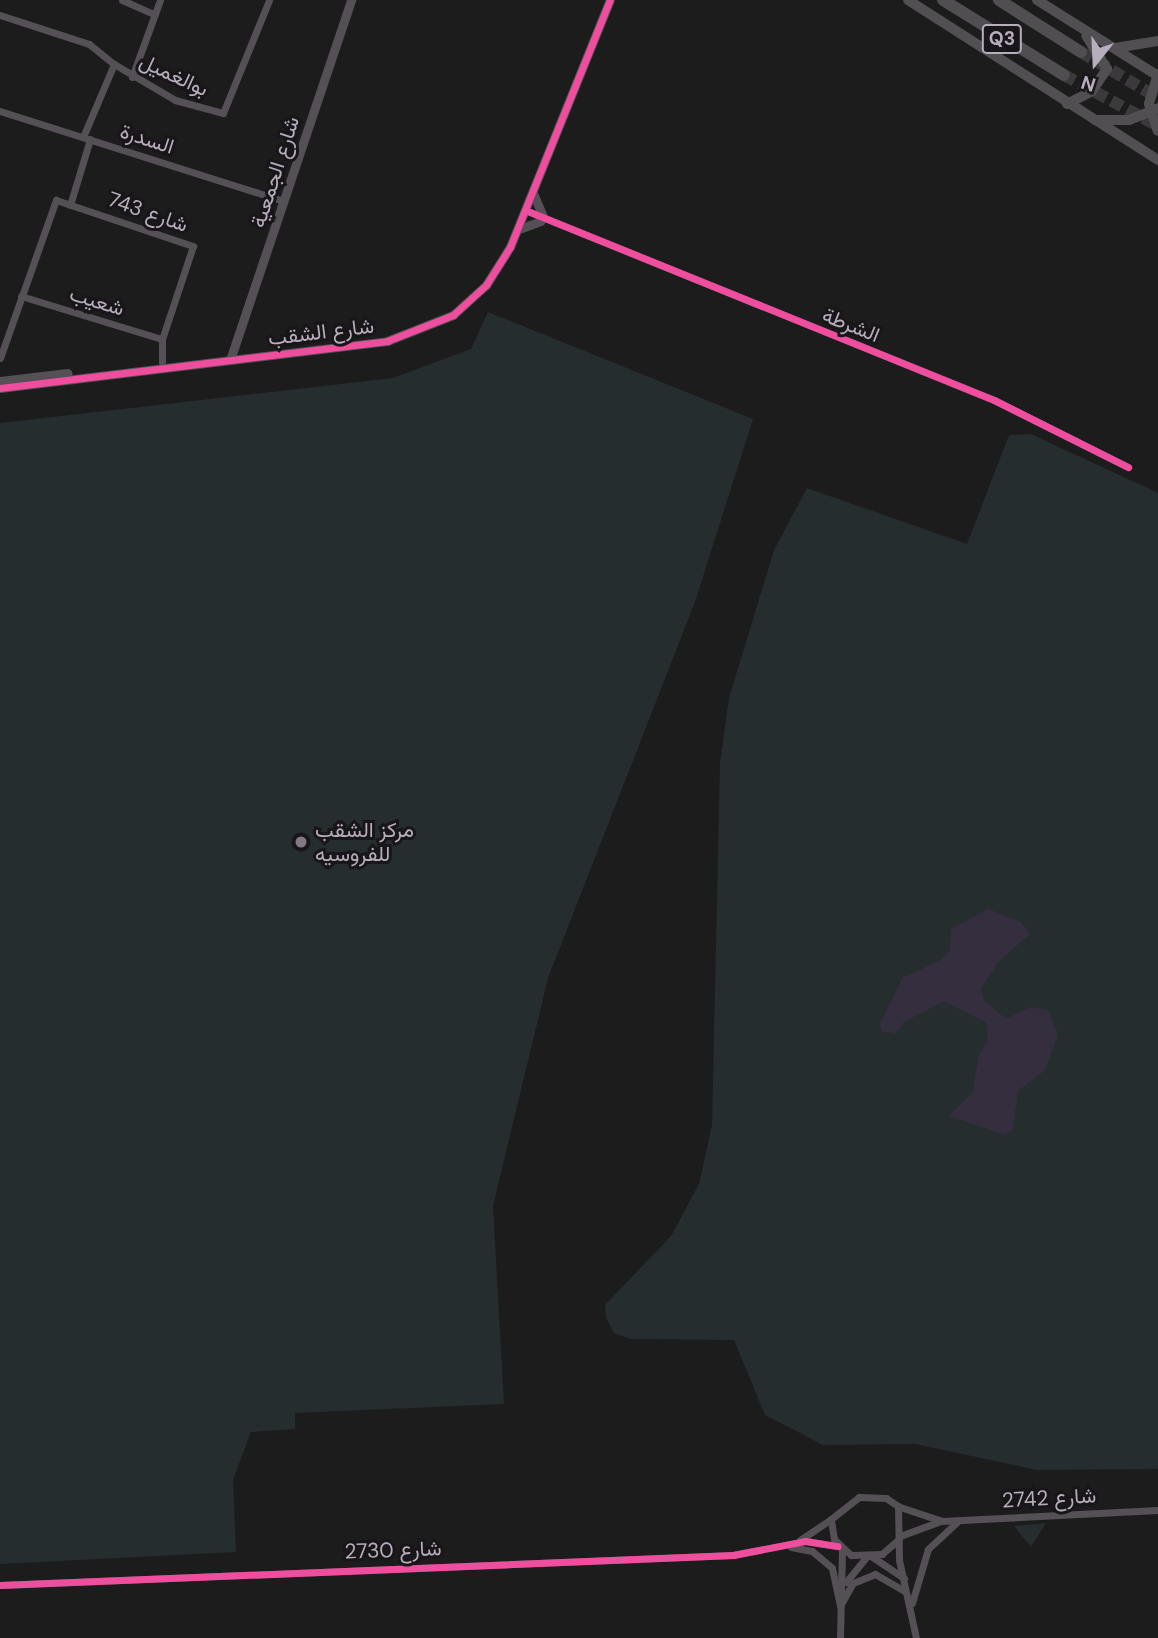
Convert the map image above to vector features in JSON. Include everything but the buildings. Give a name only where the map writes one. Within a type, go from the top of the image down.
[{"type":"highway","name":"Q3","points":[[943,0],[1064,75]]},
{"type":"highway","name":"Q3","points":[[999,0],[1081,52]]},
{"type":"main road","points":[[908,0],[1158,160]]},
{"type":"main road","points":[[1037,0],[1158,75],[1154,111],[1158,131]]},
{"type":"main road","points":[[1067,104],[1093,91],[1107,69],[1076,25]]},
{"type":"main road","points":[[1112,48],[1158,41]]},
{"type":"main road","points":[[1093,120],[1154,111]]},
{"type":"street","points":[[122,0],[155,15]]},
{"type":"street","points":[[132,78],[160,0]]},
{"type":"street","name":"بوالغميل","points":[[0,15],[102,49],[114,64],[132,78],[200,109],[227,111],[269,0]]},
{"type":"street","name":"شارع الجمعية","points":[[231,357],[351,0]]},
{"type":"street","name":"شارع الشقب","points":[[0,387],[231,357],[387,341],[432,327],[486,285],[517,230],[604,0]]},
{"type":"street","name":"شارع الشقب","points":[[282,351],[397,334],[459,304],[500,254],[610,0]]},
{"type":"street","points":[[70,205],[86,138],[114,64]]},
{"type":"street","name":"السدرة","points":[[0,111],[283,201]]},
{"type":"street","points":[[517,230],[542,219],[533,192]]},
{"type":"street","name":"شارع 743","points":[[21,296],[56,200],[193,246],[162,339],[162,362]]},
{"type":"street","name":"الشرطة","points":[[524,212],[994,400],[1128,467]]},
{"type":"street","points":[[0,358],[21,296]]},
{"type":"street","name":"شعيب","points":[[21,296],[162,339]]},
{"type":"street","name":"شارع الشقب","points":[[0,381],[162,362],[231,357]]},
{"type":"street","points":[[0,397],[12,386]]},
{"type":"street","points":[[840,1638],[843,1586],[840,1548],[831,1519],[859,1497],[886,1498],[898,1506],[904,1579],[912,1603],[916,1638]]},
{"type":"street","name":"شارع 2742","points":[[898,1506],[913,1516],[942,1521],[1158,1510]]},
{"type":"street","name":"شارع 2730","points":[[787,1547],[831,1519]]},
{"type":"street","name":"شارع 2742","points":[[899,1538],[942,1521]]},
{"type":"street","points":[[912,1603],[928,1549],[957,1521]]},
{"type":"street","points":[[843,1586],[869,1556],[899,1538]]},
{"type":"street","name":"شارع 2730","points":[[0,1585],[733,1555],[787,1547],[805,1541],[840,1548]]},
{"type":"street","points":[[787,1547],[812,1551],[832,1568],[840,1606]]},
{"type":"street","points":[[840,1548],[869,1556],[904,1579]]},
{"type":"street","points":[[840,1606],[853,1583],[875,1574],[898,1582],[912,1603]]},
{"type":"shaded area","name":"مركز الشقب للفروسيه","points":[[488,312],[753,419],[695,602],[548,978],[493,1206],[504,1404],[295,1413],[295,1429],[251,1432],[233,1480],[236,1552],[0,1564],[0,423],[393,378],[471,349]]},
{"type":"shaded area","points":[[1031,434],[1158,493],[1158,1469],[1037,1470],[916,1444],[823,1445],[765,1415],[734,1340],[631,1339],[614,1333],[606,1318],[605,1305],[671,1236],[699,1184],[712,1125],[720,763],[729,698],[774,550],[807,488],[967,544],[1009,435]]},
{"type":"shaded area","points":[[988,909],[1021,922],[1030,934],[998,962],[981,989],[984,1000],[1006,1019],[1030,1007],[1048,1010],[1058,1035],[1045,1070],[1018,1091],[1013,1129],[1005,1135],[949,1116],[973,1092],[978,1057],[988,1040],[986,1022],[944,1001],[904,1022],[895,1034],[881,1031],[880,1023],[903,977],[940,961],[950,950],[951,929]]},
{"type":"shaded area","points":[[1046,1523],[1031,1547],[1014,1526]]},
{"type":"tunnel","points":[[1081,52],[1158,98]]},
{"type":"tunnel","points":[[1064,75],[1158,126]]},
{"type":"cycle path","points":[[0,388],[387,341],[453,315],[486,285],[510,247],[610,0]]},
{"type":"cycle path","points":[[525,210],[994,400],[1128,467]]},
{"type":"cycle path","points":[[0,1585],[733,1555],[805,1541],[838,1546]]},
{"type":"place","name":"مركز الشقب للفروسيه","points":[[301,842]]}]
